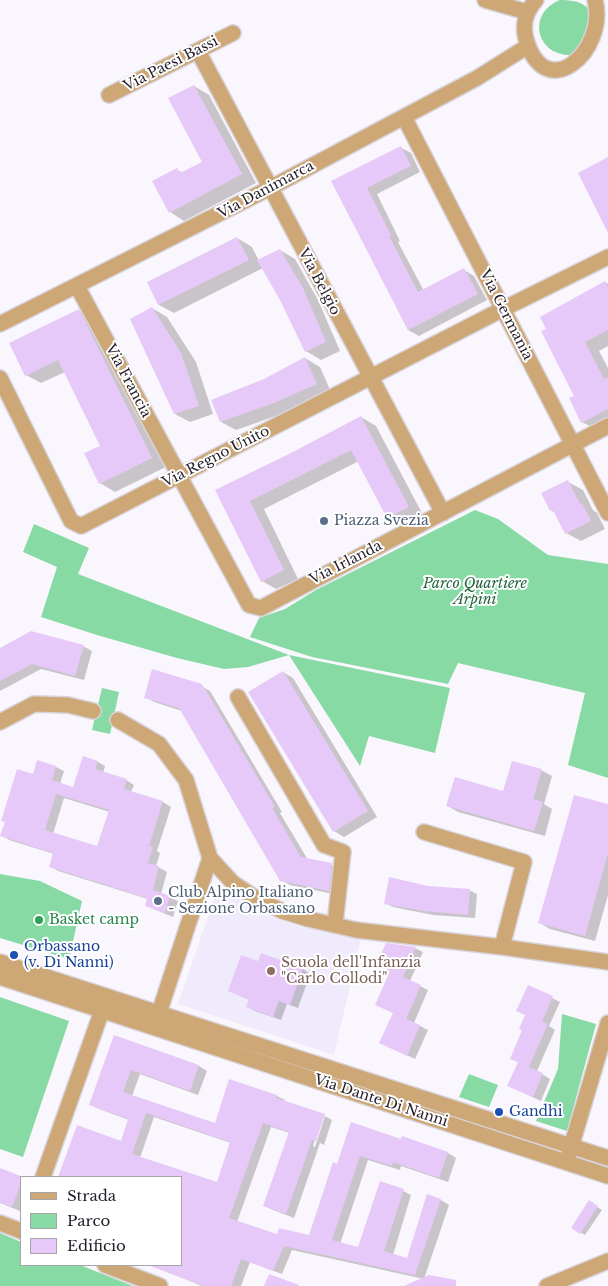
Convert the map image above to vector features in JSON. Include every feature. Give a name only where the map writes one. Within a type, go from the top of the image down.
[{"type":"street","points":[[485,0],[532,6],[524,23],[524,34],[528,46],[538,59],[553,68],[564,70],[576,69],[587,64],[596,58],[603,48],[607,37],[607,26],[605,15],[596,0]]},
{"type":"street","name":"Via Paesi Bassi","points":[[109,95],[233,33]]},
{"type":"street","name":"Via Danimarca","points":[[0,324],[270,188],[477,78],[528,46]]},
{"type":"street","name":"Via Belgio","points":[[198,51],[443,513]]},
{"type":"street","name":"Via Germania","points":[[404,116],[608,513]]},
{"type":"street","name":"Via Regno Unito","points":[[0,378],[71,521],[81,526],[608,257]]},
{"type":"street","name":"Via Francia","points":[[77,286],[179,476]]},
{"type":"street","name":"Via Irlanda","points":[[179,476],[249,605],[260,608],[608,426]]},
{"type":"street","points":[[238,697],[324,845],[343,852],[334,924]]},
{"type":"street","points":[[0,722],[34,704],[68,705],[94,711]]},
{"type":"street","points":[[118,720],[159,744],[186,780],[210,858],[234,883],[257,899],[308,919],[356,930],[502,947],[608,962]]},
{"type":"street","points":[[424,832],[524,862],[502,947]]},
{"type":"street","points":[[157,1020],[210,858]]},
{"type":"street","name":"Via Dante Di Nanni","points":[[0,962],[105,1004]]},
{"type":"street","name":"Via Dante Di Nanni","points":[[0,977],[105,1004],[608,1158]]},
{"type":"street","points":[[43,1176],[105,1004]]},
{"type":"street","name":"Via Dante Di Nanni","points":[[157,1020],[608,1176]]},
{"type":"street","points":[[567,1163],[608,1023]]},
{"type":"street","points":[[0,1223],[20,1231]]},
{"type":"street","points":[[547,1286],[565,1283],[608,1261]]},
{"type":"street","points":[[108,1266],[160,1286]]},
{"type":"shaded area","name":"Scuola dell'Infanzia \"Carlo Collodi\"","points":[[226,890],[265,915],[300,927],[361,939],[334,1055],[178,1004],[216,893]]},
{"type":"green space","points":[[560,0],[572,1],[585,6],[595,19],[574,55],[561,54],[551,50],[544,43],[540,34],[539,24],[542,15],[549,7]]},
{"type":"green space","name":"Parco Quartiere Arpini","points":[[475,510],[498,519],[548,555],[608,564],[608,778],[568,765],[585,693],[458,663],[448,684],[312,657],[250,637],[259,618],[285,609],[316,590]]},
{"type":"green space","points":[[34,524],[89,548],[78,574],[289,655],[248,667],[224,669],[177,658],[41,617],[57,567],[23,552]]},
{"type":"green space","points":[[289,655],[450,688],[435,753],[369,736],[360,766]]},
{"type":"green space","points":[[102,688],[119,692],[110,734],[92,730]]},
{"type":"green space","name":"Basket camp","points":[[0,874],[40,881],[82,901],[69,959],[0,938]]},
{"type":"green space","points":[[0,997],[69,1021],[23,1157],[0,1149]]},
{"type":"green space","points":[[562,1014],[596,1024],[567,1131],[536,1121],[558,1069]]},
{"type":"green space","points":[[469,1074],[498,1085],[489,1107],[459,1097]]},
{"type":"green space","points":[[0,1233],[20,1242],[20,1266],[83,1266],[133,1286],[0,1286]]},
{"type":"building","points":[[194,85],[242,174],[169,213],[152,181],[177,168],[180,173],[202,162],[168,98]]},
{"type":"building","points":[[401,146],[411,166],[367,188],[418,292],[464,268],[478,294],[408,330],[331,181]]},
{"type":"building","points":[[608,157],[608,233],[578,173]]},
{"type":"building","points":[[237,237],[249,260],[158,305],[147,282]]},
{"type":"building","points":[[280,249],[304,290],[326,342],[305,352],[280,300],[257,260]]},
{"type":"building","points":[[605,281],[608,287],[608,330],[585,342],[604,379],[608,377],[608,409],[581,423],[569,398],[574,396],[541,331],[546,329],[540,317]]},
{"type":"building","points":[[152,307],[181,353],[199,406],[174,414],[130,319]]},
{"type":"building","points":[[79,309],[152,458],[99,484],[84,453],[100,446],[58,360],[25,376],[9,343]]},
{"type":"building","points":[[305,357],[317,384],[274,403],[220,422],[211,400],[264,379]]},
{"type":"building","points":[[361,416],[409,507],[387,518],[351,450],[250,501],[284,570],[261,582],[215,490]]},
{"type":"building","points":[[568,480],[591,521],[565,534],[553,510],[550,511],[541,493]]},
{"type":"building","points":[[31,631],[84,645],[75,676],[32,664],[0,681],[0,648]]},
{"type":"building","points":[[152,669],[202,684],[275,807],[272,808],[301,857],[332,863],[329,891],[280,881],[179,708],[144,698]]},
{"type":"building","points":[[283,671],[368,811],[333,832],[248,692]]},
{"type":"building","points":[[83,756],[98,761],[95,769],[127,779],[124,789],[163,801],[149,846],[153,847],[148,863],[159,866],[153,890],[170,896],[165,913],[145,906],[147,898],[49,867],[53,853],[0,836],[5,822],[1,821],[17,769],[33,774],[37,760],[56,766],[52,780],[73,787]],"holes":[[[56,794],[109,810],[97,846],[45,830]]]},
{"type":"building","points":[[512,761],[542,769],[533,799],[543,802],[534,831],[446,806],[455,777],[503,791]]},
{"type":"building","points":[[574,795],[608,804],[608,853],[585,936],[538,923]]},
{"type":"building","points":[[389,877],[428,886],[470,889],[468,915],[424,911],[384,904]]},
{"type":"building","points":[[386,943],[416,947],[403,977],[421,985],[406,1019],[420,1025],[407,1056],[379,1043],[393,1013],[375,1005],[390,971],[376,965]]},
{"type":"building","points":[[261,953],[303,968],[290,1005],[279,1001],[273,1017],[246,1007],[249,999],[228,991],[241,955],[258,961]]},
{"type":"building","points":[[528,985],[553,996],[542,1022],[548,1024],[529,1067],[543,1073],[533,1097],[507,1086],[518,1062],[510,1059],[522,1030],[519,1029],[525,1015],[516,1011]]},
{"type":"building","points":[[114,1035],[199,1065],[190,1091],[131,1070],[123,1092],[215,1123],[229,1079],[277,1095],[276,1098],[325,1114],[316,1141],[312,1140],[286,1214],[263,1206],[289,1132],[263,1123],[229,1218],[277,1234],[279,1228],[309,1235],[333,1162],[337,1164],[351,1122],[401,1139],[402,1136],[448,1152],[439,1178],[393,1162],[392,1166],[360,1156],[332,1240],[358,1247],[380,1181],[404,1189],[384,1251],[407,1258],[427,1194],[441,1199],[415,1275],[284,1246],[273,1271],[241,1259],[231,1286],[204,1286],[150,1266],[182,1266],[182,1176],[58,1176],[77,1125],[121,1141],[128,1119],[89,1105]],"holes":[[[146,1113],[230,1142],[217,1182],[132,1154]]]},
{"type":"building","points":[[0,1168],[20,1176],[20,1186],[12,1207],[0,1203]]},
{"type":"building","points":[[589,1200],[598,1206],[580,1234],[571,1228]]},
{"type":"building","points":[[269,1274],[299,1285],[264,1286]]},
{"type":"building","points":[[429,1275],[456,1280],[456,1286],[404,1286]]},
{"type":"place","name":"Piazza Svezia","points":[[324,521]]},
{"type":"place","name":"Club Alpino Italiano - Sezione Orbassano","points":[[158,901]]},
{"type":"place","name":"Basket camp","points":[[39,920]]},
{"type":"place","name":"Orbassano (v. Di Nanni)","points":[[14,955]]},
{"type":"place","name":"Scuola dell'Infanzia \"Carlo Collodi\"","points":[[271,971]]},
{"type":"place","name":"Gandhi","points":[[499,1112]]}]
